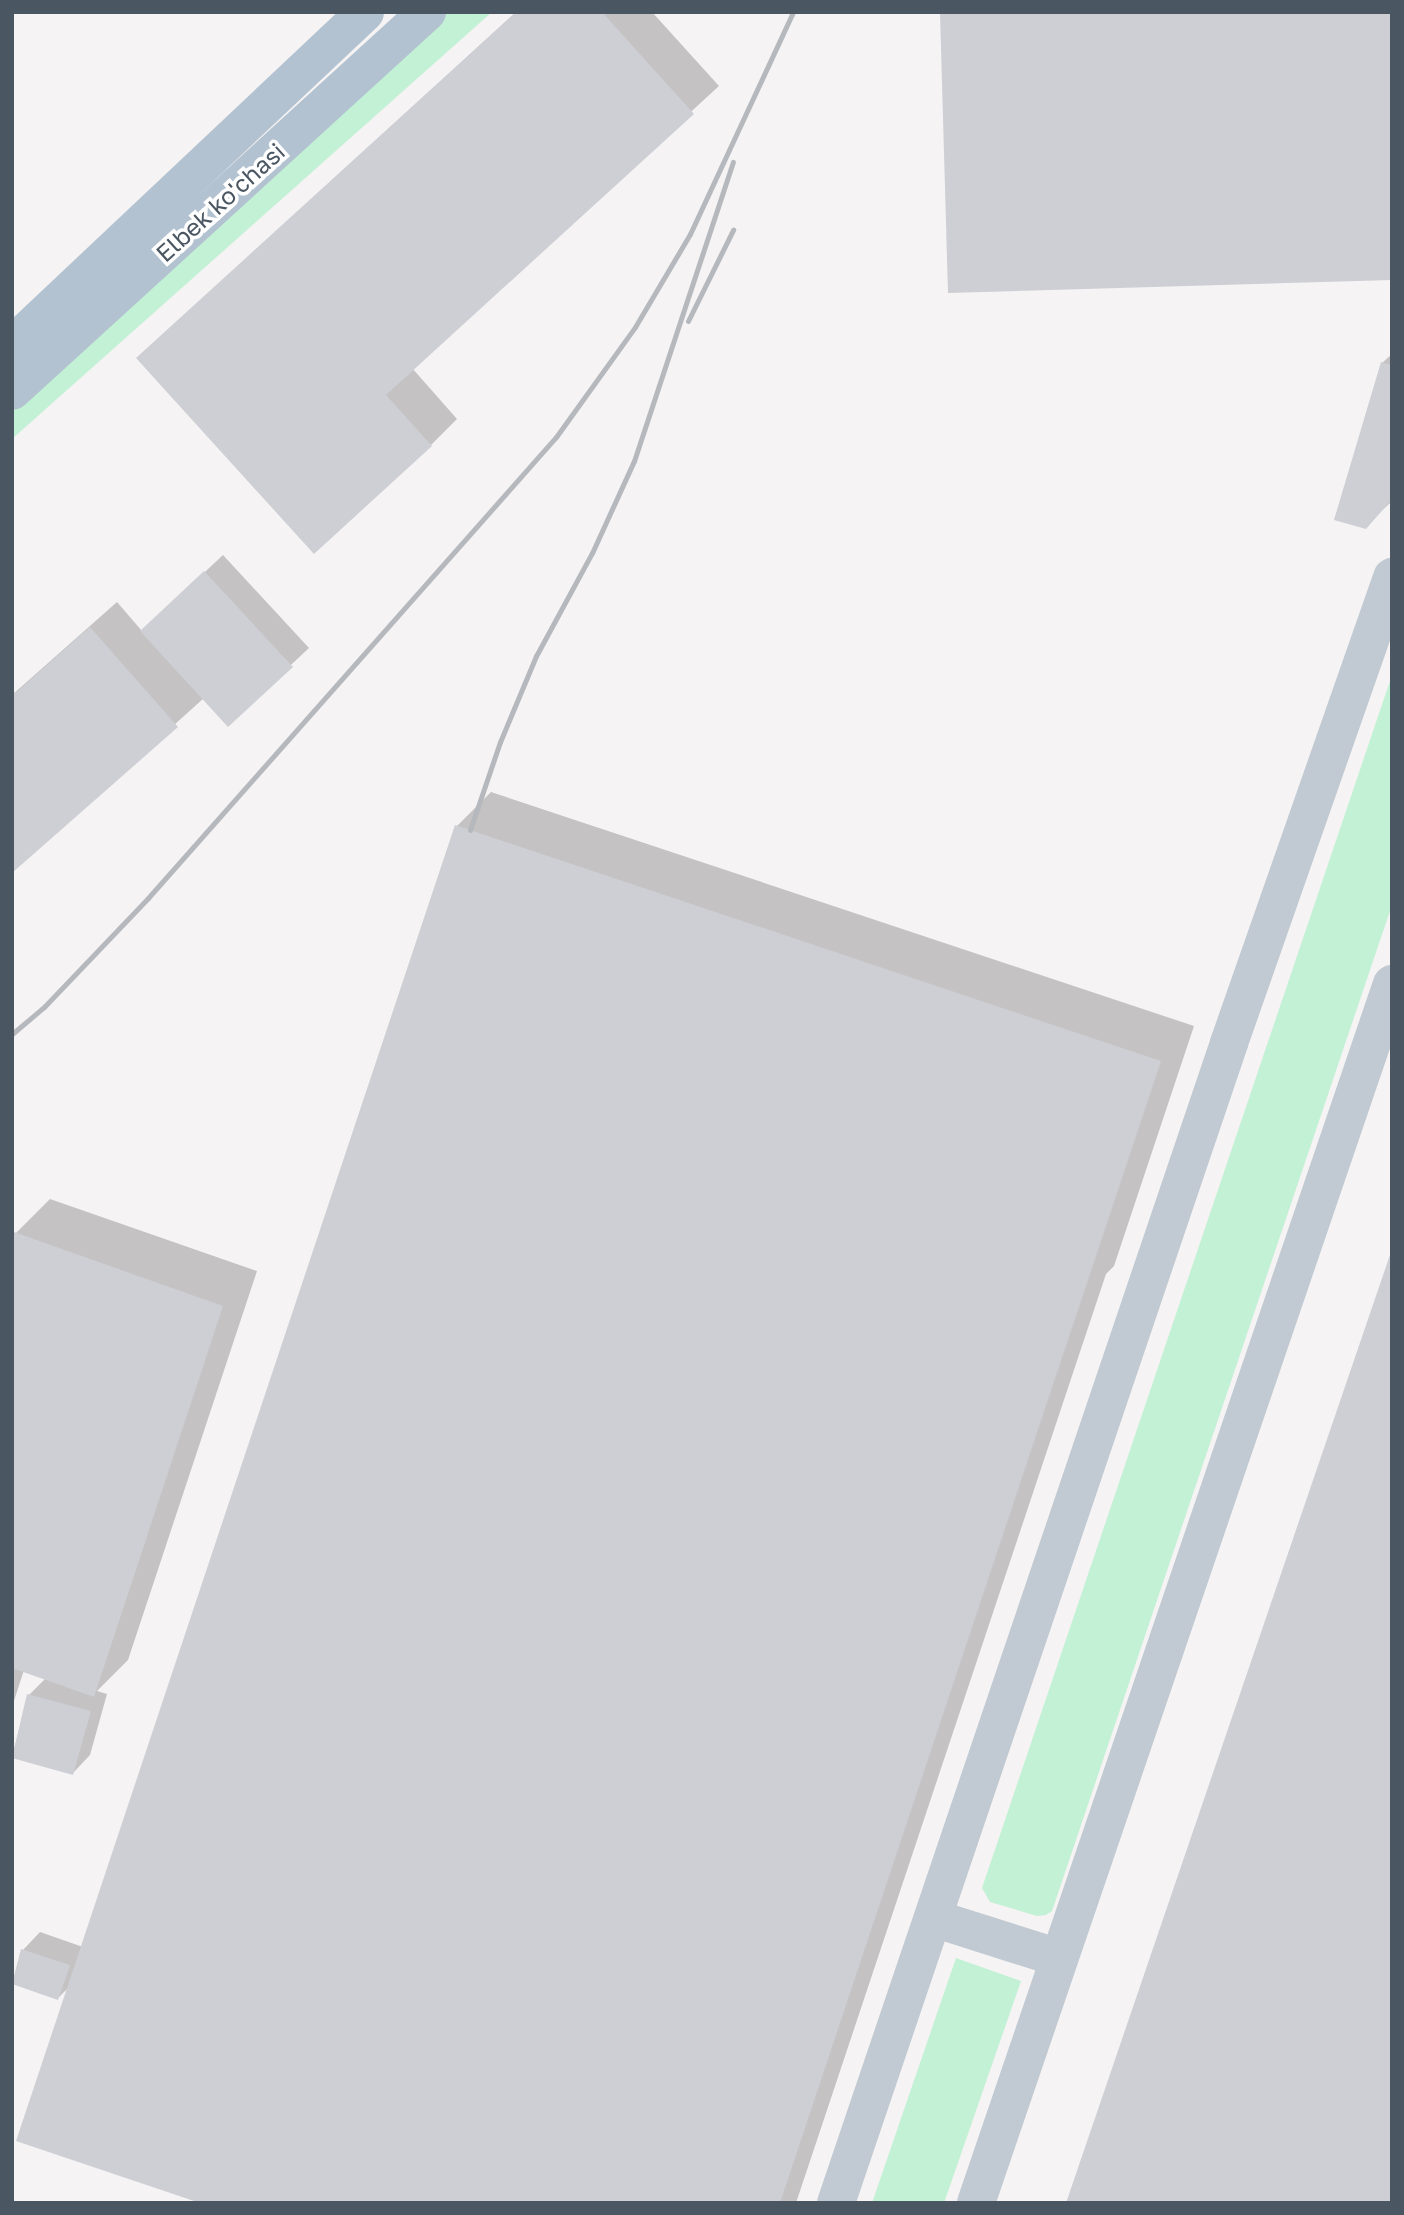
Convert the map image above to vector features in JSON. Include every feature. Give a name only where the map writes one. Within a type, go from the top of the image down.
[{"type":"main road","name":"Elbek ko'chasi","points":[[12,345],[365,12]]},
{"type":"main road","name":"Elbek ko'chasi","points":[[12,391],[427,12]]},
{"type":"lane","points":[[836,2203],[1383,629],[1392,577]]},
{"type":"lane","points":[[976,2203],[1392,984]]},
{"type":"lane","points":[[933,1918],[1059,1958]]},
{"type":"green space","points":[[448,12],[492,12],[12,439],[12,409]]},
{"type":"green space","points":[[1392,675],[1392,905],[1052,1911],[1037,1916],[990,1902],[982,1888]]},
{"type":"green space","points":[[956,1958],[1021,1981],[944,2203],[872,2203]]},
{"type":"building","points":[[516,12],[602,12],[694,114],[386,395],[432,446],[314,554],[136,358]]},
{"type":"building","points":[[940,12],[1392,12],[1392,280],[948,293]]},
{"type":"building","points":[[1381,362],[1392,365],[1392,499],[1366,529],[1334,520]]},
{"type":"building","points":[[204,571],[293,667],[228,727],[140,631]]},
{"type":"building","points":[[90,627],[178,727],[12,873],[12,696]]},
{"type":"building","points":[[455,825],[1161,1061],[780,2203],[200,2203],[16,2141]]},
{"type":"building","points":[[14,1232],[223,1306],[94,1697],[12,1668]]},
{"type":"building","points":[[1391,1252],[1392,2203],[1066,2203]]},
{"type":"building","points":[[27,1694],[91,1711],[73,1775],[12,1758]]},
{"type":"building","points":[[21,1949],[70,1965],[58,2000],[12,1984]]},
{"type":"railway","points":[[12,1034],[44,1007],[148,898],[556,437],[635,327],[690,234],[793,12]]},
{"type":"railway","points":[[470,830],[500,742],[536,656],[592,553],[634,461],[733,162]]},
{"type":"railway","points":[[688,321],[733,230]]}]
